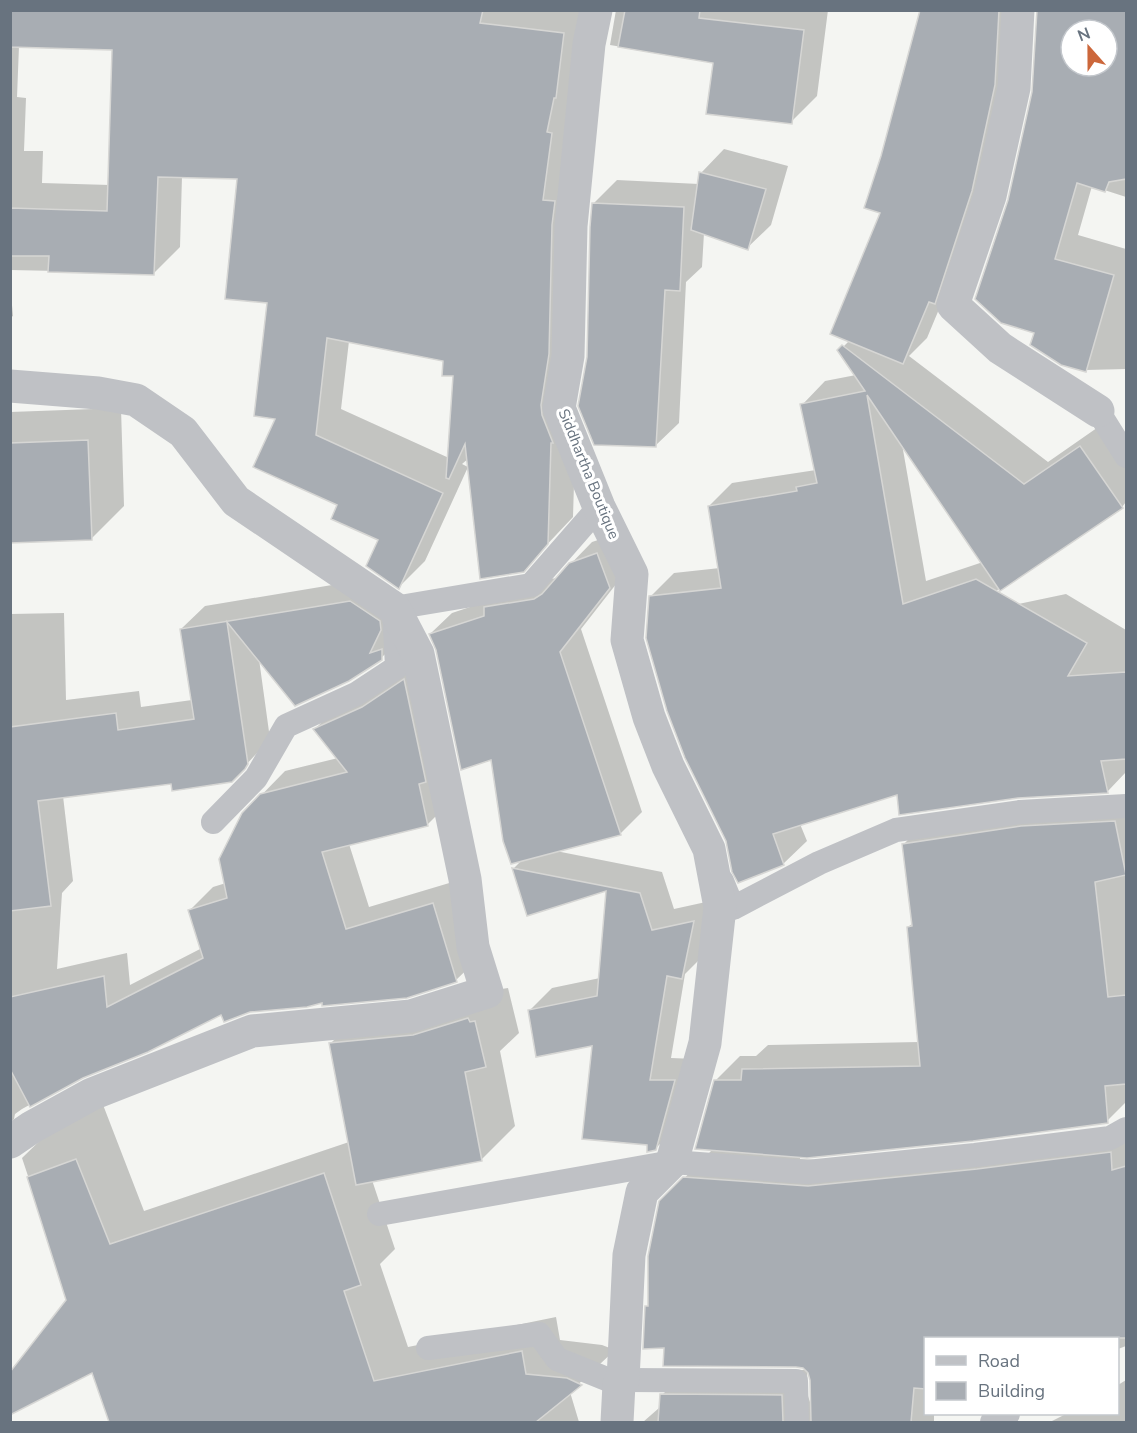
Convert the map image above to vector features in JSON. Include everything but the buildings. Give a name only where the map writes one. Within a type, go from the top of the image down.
[{"type":"street","name":"Siddhartha Boutique","points":[[596,10],[588,44],[574,192],[568,356],[559,408],[599,507],[632,574],[627,640],[648,717],[668,766],[709,849],[720,907],[705,1043],[672,1162]]},
{"type":"street","points":[[1018,10],[1014,88],[990,196],[953,305],[1000,348],[1098,411]]},
{"type":"street","points":[[10,386],[98,393],[136,400],[183,432],[236,501],[394,608],[418,654],[465,879],[473,947],[487,992],[411,1016],[252,1031],[92,1094],[32,1127],[10,1142]]},
{"type":"street","points":[[617,1422],[629,1255],[642,1192],[672,1162]]},
{"type":"lane","points":[[1098,411],[1126,456]]},
{"type":"lane","points":[[213,822],[256,778],[286,726],[356,694],[398,667],[394,608],[531,585],[599,507]]},
{"type":"lane","points":[[709,849],[733,908],[819,863],[896,830],[1020,812],[1126,806]]},
{"type":"lane","points":[[379,1215],[672,1162],[807,1172],[975,1155],[1110,1138],[1126,1129]]},
{"type":"lane","points":[[428,1348],[539,1335],[556,1359],[621,1382],[796,1381],[797,1422]]}]
